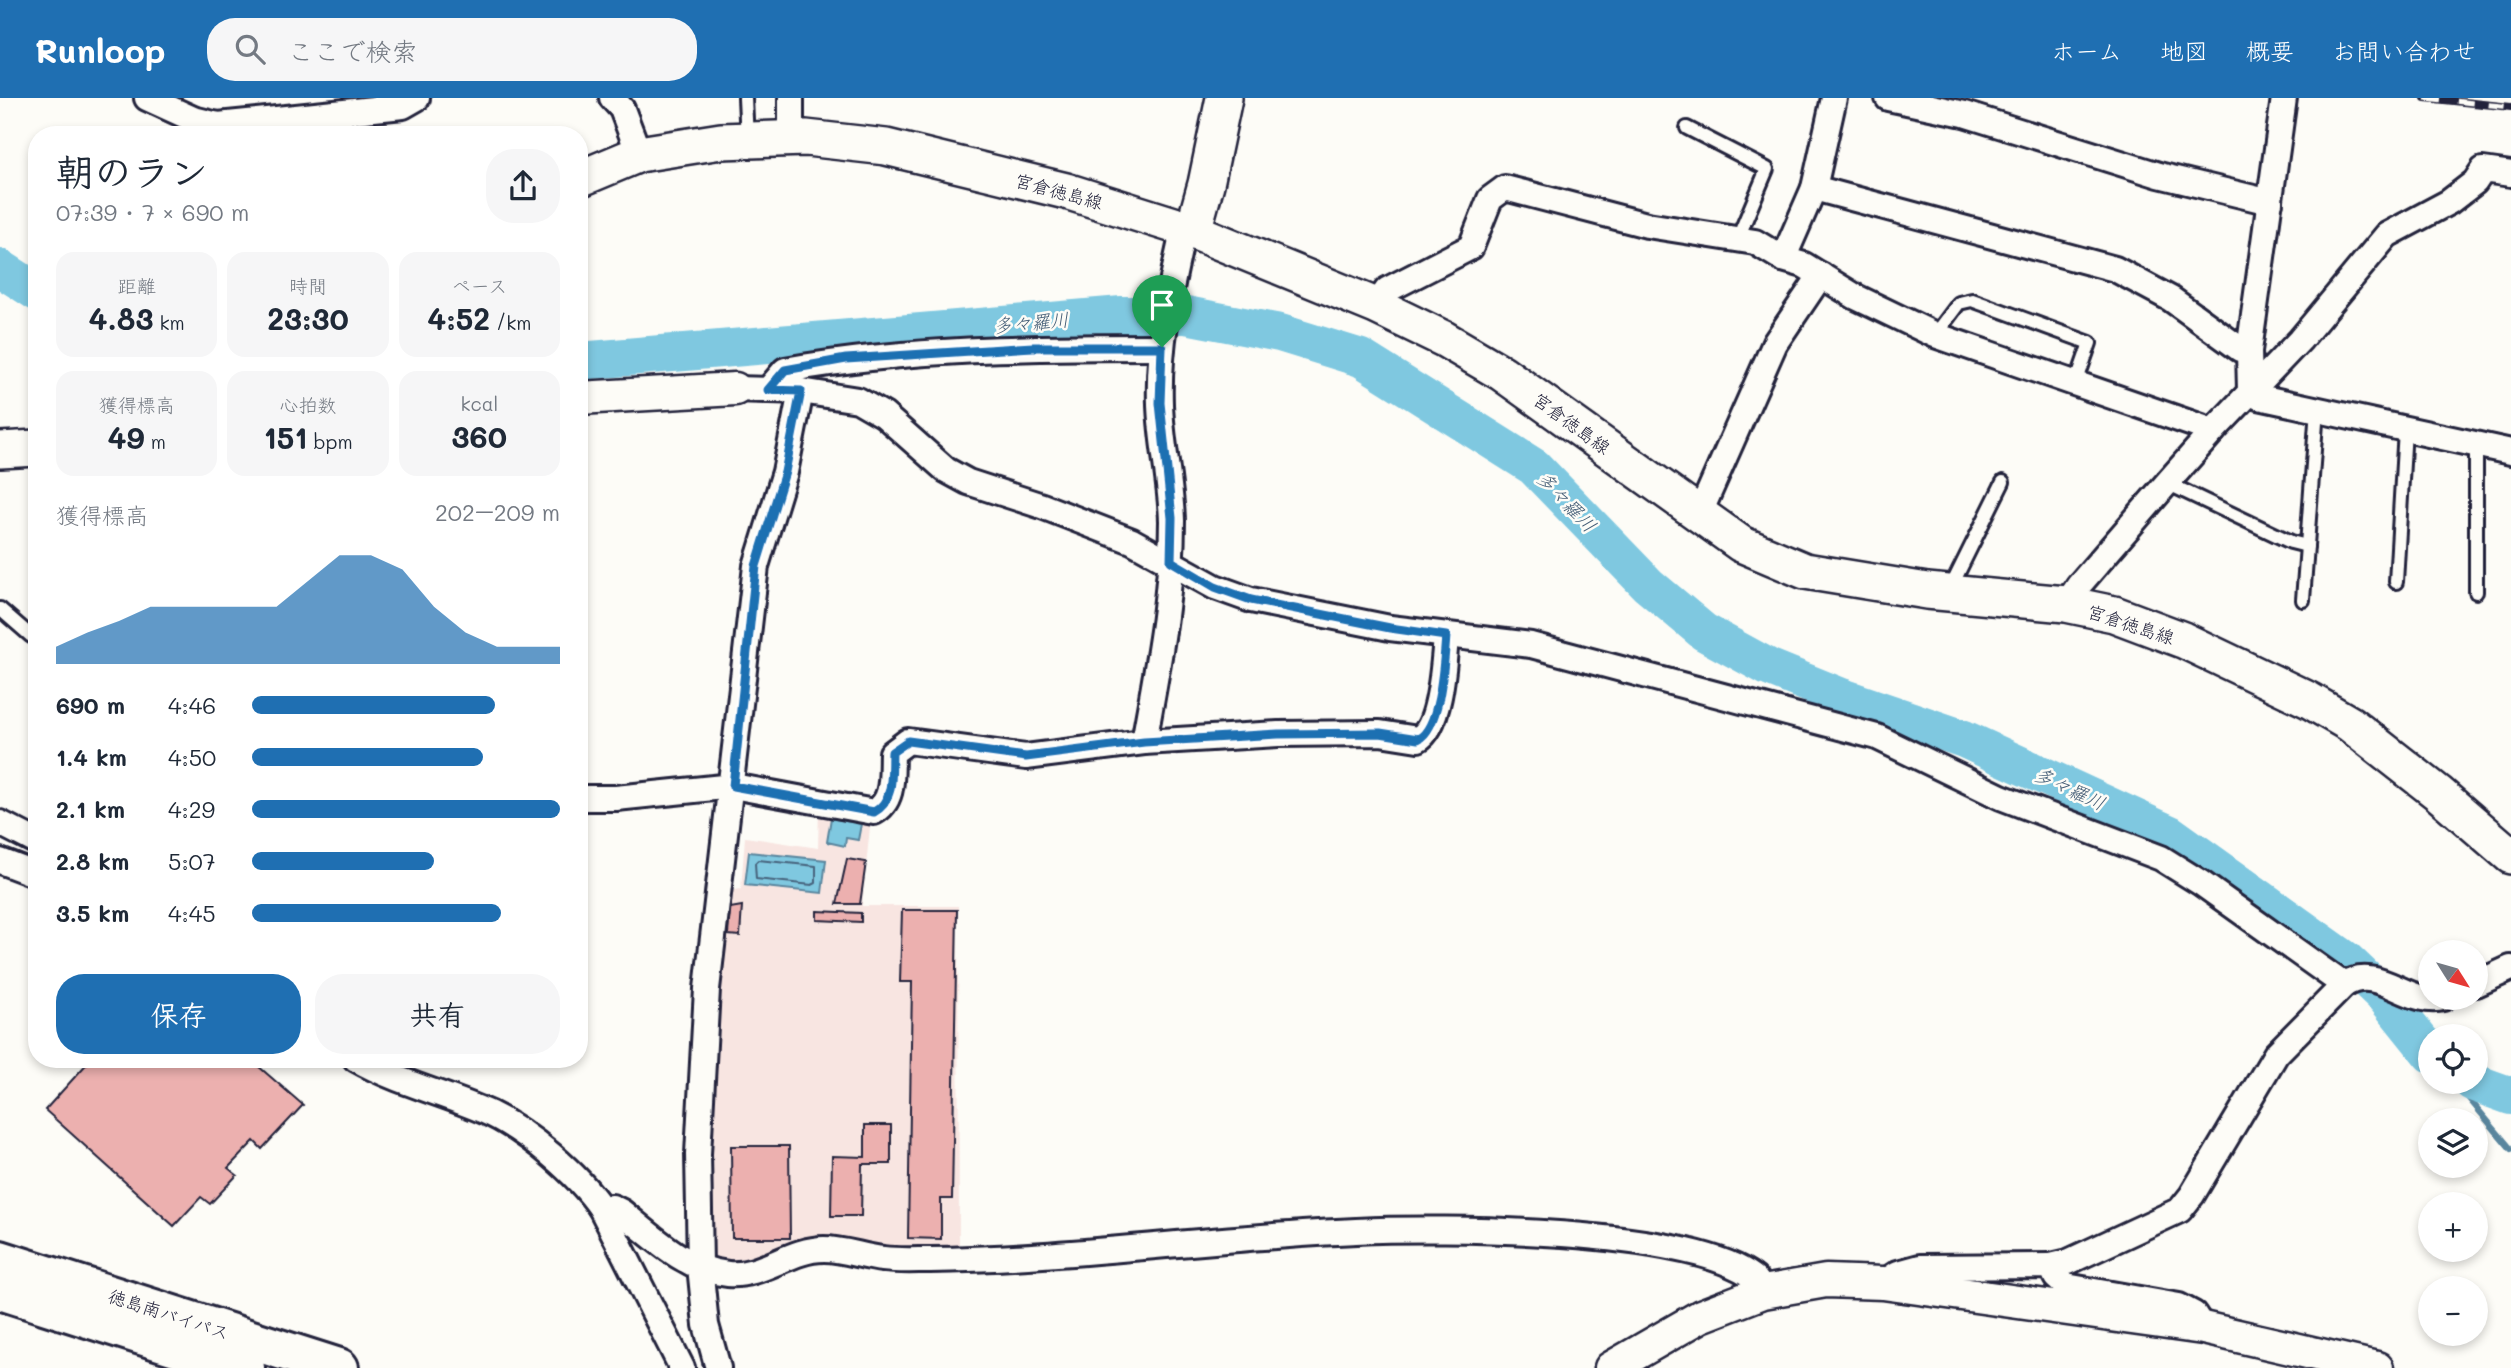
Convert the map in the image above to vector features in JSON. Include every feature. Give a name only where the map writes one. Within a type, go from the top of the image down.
[{"type":"highway","name":"徳島南バイパス","points":[[0,1259],[339,1368]]},
{"type":"highway","name":"徳島南バイパス","points":[[0,1290],[245,1368]]},
{"type":"main road","points":[[1193,231],[1224,98]]},
{"type":"main road","name":"宮倉徳島線","points":[[588,175],[639,154],[721,141],[792,139],[886,147],[1066,191],[1193,231],[1376,306],[1444,339],[1502,373],[1741,544],[1805,571],[1858,581],[2066,604],[2114,614],[2150,626],[2350,724],[2438,793],[2511,856]]},
{"type":"main road","points":[[0,450],[28,448]]},
{"type":"street","points":[[147,98],[193,119],[218,125],[403,106],[417,98]]},
{"type":"street","points":[[791,98],[792,139]]},
{"type":"street","points":[[1783,259],[1814,188],[1834,98]]},
{"type":"street","points":[[1888,98],[1964,114],[2160,174],[2270,202]]},
{"type":"street","points":[[2250,391],[2249,351],[2284,98]]},
{"type":"street","points":[[616,99],[639,154]]},
{"type":"street","points":[[2066,604],[2079,584],[2213,431],[2300,340],[2387,235],[2449,202],[2475,182],[2483,170],[2511,174]]},
{"type":"street","points":[[1376,306],[1387,290],[1471,247],[1490,199],[1505,188],[1647,225],[1755,242],[1783,259],[1804,265],[1856,297],[1934,335],[2213,431]]},
{"type":"street","points":[[1814,188],[2115,270],[2171,299],[2241,349],[2249,351]]},
{"type":"street","points":[[1144,742],[1166,612],[1171,561],[1172,518],[1160,403],[1163,342],[1168,299],[1181,241],[1193,231]]},
{"type":"street","points":[[1699,515],[1714,487],[1775,343],[1821,275]]},
{"type":"street","points":[[768,390],[785,370],[846,359],[1163,342]]},
{"type":"street","points":[[588,397],[735,389],[801,391],[859,401],[884,415],[946,470],[968,482],[1042,506],[1119,536],[1171,561],[1215,587],[1251,600],[1390,628],[1531,645],[1877,737],[2001,797],[2161,858],[2348,982],[2387,981],[2418,998]]},
{"type":"street","points":[[718,1368],[706,1325],[700,1266],[698,1154],[707,989],[733,786],[756,566],[785,472],[801,391]]},
{"type":"street","points":[[2250,391],[2259,397],[2511,452]]},
{"type":"street","points":[[588,798],[616,799],[733,786],[874,812],[883,807],[889,797],[892,752],[908,741],[1026,757],[1144,742],[1341,732],[1380,733],[1418,739],[1423,737],[1432,723],[1441,683],[1446,636]]},
{"type":"street","points":[[0,823],[28,837]]},
{"type":"street","points":[[0,861],[28,871]]},
{"type":"street","points":[[2488,979],[2511,968]]},
{"type":"street","points":[[1883,1283],[1898,1273],[1920,1267],[2052,1266],[2077,1258],[2180,1210],[2192,1195],[2276,1054],[2348,982]]},
{"type":"street","points":[[378,1068],[493,1115],[566,1168],[590,1192],[601,1208],[682,1368]]},
{"type":"street","points":[[601,1208],[612,1207],[622,1212],[687,1262],[726,1274],[742,1274],[798,1253],[822,1249],[884,1259],[930,1260],[1050,1255],[1359,1231],[1494,1232],[1618,1240],[1693,1253],[1730,1265],[1755,1278],[1763,1292]]},
{"type":"street","points":[[2052,1266],[2056,1277],[2066,1286],[2179,1306],[2194,1314],[2203,1328]]},
{"type":"street","points":[[1611,1368],[1701,1316],[1763,1292],[1826,1281],[1883,1283],[2203,1328],[2376,1368]]},
{"type":"lane","points":[[745,98],[747,141]]},
{"type":"lane","points":[[1687,128],[1767,169],[1738,238]]},
{"type":"lane","points":[[1934,335],[1959,303],[1972,300],[2090,343],[2076,386]]},
{"type":"lane","points":[[2303,600],[2316,409]]},
{"type":"lane","points":[[2396,582],[2405,429]]},
{"type":"lane","points":[[2476,446],[2476,592]]},
{"type":"lane","points":[[1954,593],[1955,579],[2003,482]]},
{"type":"lane","points":[[2167,483],[2291,542],[2306,546]]},
{"type":"lane","points":[[0,609],[28,633]]},
{"type":"shaded area","points":[[819,807],[868,818],[870,827],[862,906],[958,906],[959,1245],[864,1246],[831,1237],[740,1269],[709,1254],[712,1052],[727,891],[741,889],[745,837],[818,848]]},
{"type":"water","points":[[831,818],[861,824],[858,840],[846,838],[845,846],[827,842]]},
{"type":"water","points":[[749,852],[826,860],[822,893],[745,885]]},
{"type":"building","points":[[847,859],[866,862],[860,904],[837,904]]},
{"type":"building","points":[[742,906],[740,936],[728,935],[730,908]]},
{"type":"building","points":[[902,910],[957,910],[952,1199],[941,1199],[941,1239],[908,1238],[912,982],[900,982]]},
{"type":"building","points":[[817,911],[861,913],[861,922],[817,920]]},
{"type":"building","points":[[83,1068],[260,1068],[303,1105],[262,1149],[254,1141],[228,1168],[237,1175],[210,1204],[201,1197],[174,1226],[45,1110]]},
{"type":"building","points":[[865,1125],[891,1125],[891,1164],[862,1164],[861,1216],[831,1216],[832,1156],[865,1157]]},
{"type":"building","points":[[731,1146],[789,1146],[790,1238],[732,1238]]},
{"type":"waterway","name":"多々羅川","points":[[0,268],[28,286]]},
{"type":"waterway","name":"多々羅川","points":[[588,360],[1122,315],[1186,315],[1280,333],[1361,358],[1534,467],[1648,585],[1704,632],[1768,667],[1842,697],[1964,739],[2170,834],[2346,960],[2386,998],[2418,1038]]},
{"type":"waterway","name":"多々羅川","points":[[2488,1088],[2511,1096]]},
{"type":"waterway","points":[[2465,1094],[2511,1149]]},
{"type":"railway","points":[[2425,98],[2511,107]]},
{"type":"route","points":[[1033,347],[1162,347],[1160,403],[1172,518],[1171,561],[1215,587],[1251,600],[1390,628],[1446,636],[1441,683],[1432,723],[1423,737],[1418,739],[1380,733],[1341,732],[1278,734],[1144,742],[1026,757],[908,741],[892,752],[889,797],[883,807],[874,812],[733,786],[756,566],[785,472],[801,391],[768,390],[785,370],[846,359],[933,352],[1033,347]]}]
